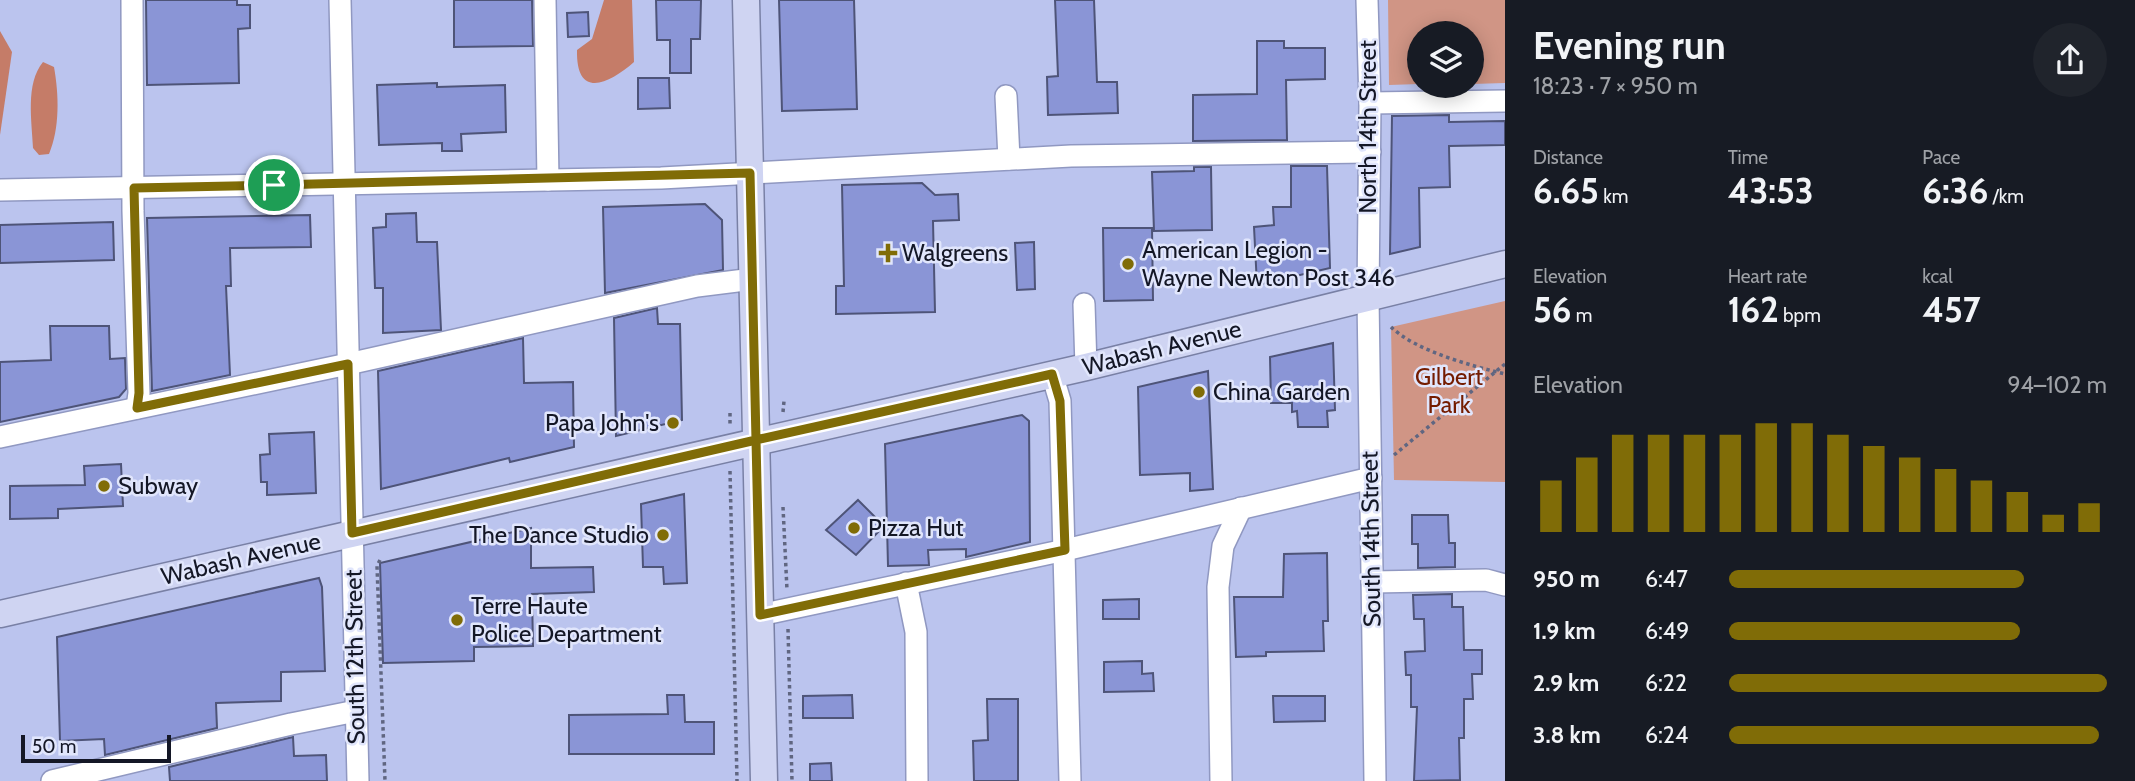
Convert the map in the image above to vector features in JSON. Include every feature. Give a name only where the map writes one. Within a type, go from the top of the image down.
[{"type":"main road","points":[[746,0],[764,781]]},
{"type":"main road","name":"Wabash Avenue","points":[[0,614],[1086,367],[1505,264]]},
{"type":"street","points":[[132,0],[139,393],[137,408]]},
{"type":"street","name":"South 12th Street","points":[[340,0],[358,781]]},
{"type":"street","points":[[545,0],[548,180]]},
{"type":"street","name":"North 14th Street","points":[[1367,0],[1370,103],[1368,297]]},
{"type":"street","points":[[1006,96],[1009,159]]},
{"type":"street","points":[[1370,103],[1505,100]]},
{"type":"street","points":[[0,190],[548,180],[750,173],[1009,159],[1370,152]]},
{"type":"street","points":[[0,437],[348,364],[697,286],[753,279]]},
{"type":"street","name":"South 14th Street","points":[[1368,297],[1375,781]]},
{"type":"street","points":[[1084,304],[1086,367]]},
{"type":"street","points":[[1052,374],[1060,401],[1070,781]]},
{"type":"street","points":[[760,615],[1065,550],[1371,478]]},
{"type":"street","points":[[1221,781],[1218,587],[1223,545],[1241,508]]},
{"type":"street","points":[[1372,582],[1486,580],[1505,585]]},
{"type":"street","points":[[906,583],[916,632],[917,781]]},
{"type":"street","points":[[52,781],[356,711]]},
{"type":"path","points":[[1391,327],[1398,334],[1447,356],[1495,372],[1505,369]]},
{"type":"path","points":[[1394,455],[1495,372],[1505,369]]},
{"type":"path","points":[[728,480],[737,781]]},
{"type":"path","points":[[380,560],[377,566],[385,781]]},
{"type":"green space","points":[[1388,0],[1505,0],[1505,83],[1484,84],[1484,21],[1407,21],[1407,84],[1389,85]]},
{"type":"green space","name":"Gilbert Park","points":[[1505,301],[1505,482],[1394,480],[1391,327]]},
{"type":"shaded area","points":[[604,0],[632,0],[634,62],[605,81],[588,82],[578,66],[577,50],[592,39]]},
{"type":"shaded area","points":[[0,31],[12,52],[0,135]]},
{"type":"shaded area","points":[[43,62],[54,67],[58,111],[49,154],[39,155],[33,148],[31,103],[34,81]]},
{"type":"building","points":[[146,0],[237,0],[237,5],[250,5],[250,28],[238,29],[239,83],[147,85]]},
{"type":"building","points":[[454,0],[532,0],[533,46],[454,47]]},
{"type":"building","points":[[656,0],[701,0],[700,39],[691,39],[691,73],[670,73],[670,40],[657,40]]},
{"type":"building","points":[[779,0],[854,0],[857,109],[782,111]]},
{"type":"building","points":[[1055,0],[1094,0],[1097,82],[1117,82],[1118,113],[1048,115],[1047,77],[1058,76]]},
{"type":"building","points":[[588,12],[589,36],[568,37],[567,13]]},
{"type":"building","points":[[1257,41],[1284,41],[1284,48],[1325,48],[1325,79],[1286,80],[1287,140],[1193,141],[1193,95],[1257,94]]},
{"type":"building","points":[[638,78],[669,78],[670,108],[638,109]]},
{"type":"building","points":[[437,83],[437,87],[505,85],[506,132],[461,134],[462,151],[442,151],[442,143],[379,145],[377,85]]},
{"type":"building","points":[[1449,115],[1449,122],[1505,121],[1505,145],[1449,146],[1450,187],[1419,188],[1420,247],[1390,254],[1392,116]]},
{"type":"building","points":[[1291,166],[1327,166],[1330,268],[1257,285],[1254,227],[1274,225],[1273,207],[1291,207]]},
{"type":"building","points":[[1194,167],[1211,167],[1212,230],[1154,231],[1152,172],[1194,171]]},
{"type":"building","name":"Walgreens","points":[[922,183],[935,195],[958,194],[959,220],[933,221],[935,312],[836,314],[836,286],[844,286],[842,185]]},
{"type":"building","points":[[705,204],[722,220],[723,270],[605,293],[603,207]]},
{"type":"building","points":[[416,213],[417,242],[437,242],[441,330],[383,333],[383,288],[375,288],[373,228],[386,227],[386,214]]},
{"type":"building","points":[[310,215],[311,247],[230,248],[231,286],[226,286],[230,375],[152,391],[147,218]]},
{"type":"building","points":[[113,222],[114,260],[0,263],[0,225]]},
{"type":"building","name":"American Legion - Wayne Newton Post 346","points":[[1103,228],[1152,228],[1153,300],[1104,301]]},
{"type":"building","points":[[1034,242],[1035,289],[1017,290],[1015,243]]},
{"type":"building","points":[[657,308],[658,324],[680,324],[682,420],[616,436],[614,318]]},
{"type":"building","points":[[50,326],[109,326],[110,359],[125,358],[126,389],[119,397],[0,422],[0,362],[51,360]]},
{"type":"building","points":[[523,338],[524,383],[573,382],[574,447],[510,462],[509,458],[381,489],[378,371]]},
{"type":"building","points":[[1333,343],[1335,410],[1327,411],[1328,427],[1298,427],[1297,411],[1292,412],[1292,403],[1271,403],[1270,357]]},
{"type":"building","points":[[1208,371],[1213,489],[1190,491],[1190,473],[1140,475],[1138,387]]},
{"type":"building","points":[[1022,415],[1029,421],[1030,542],[966,557],[966,549],[928,550],[929,565],[888,566],[885,444]]},
{"type":"building","points":[[314,432],[316,493],[267,495],[267,482],[261,482],[260,455],[270,454],[269,434]]},
{"type":"building","points":[[121,464],[123,506],[58,509],[58,518],[10,519],[10,486],[85,485],[84,466]]},
{"type":"building","name":"The Dance Studio","points":[[684,494],[687,583],[664,584],[663,567],[643,567],[641,504]]},
{"type":"building","name":"Pizza Hut","points":[[858,500],[884,526],[856,555],[826,530]]},
{"type":"building","points":[[1412,515],[1448,515],[1449,543],[1455,543],[1455,567],[1418,568],[1418,544],[1412,544]]},
{"type":"building","name":"Terre Haute Police Department","points":[[531,528],[531,568],[593,567],[594,592],[532,594],[533,646],[474,647],[474,661],[383,663],[380,563]]},
{"type":"building","points":[[1327,553],[1328,621],[1323,621],[1324,651],[1266,652],[1266,656],[1236,657],[1234,597],[1283,597],[1284,554]]},
{"type":"building","points":[[319,578],[322,587],[325,671],[281,672],[281,701],[216,703],[217,728],[105,755],[104,739],[60,741],[57,637]]},
{"type":"building","points":[[1452,594],[1452,607],[1463,607],[1464,650],[1482,650],[1482,674],[1472,674],[1473,699],[1464,699],[1464,738],[1459,738],[1460,780],[1414,781],[1417,707],[1411,707],[1411,675],[1406,675],[1405,652],[1425,651],[1424,619],[1414,619],[1413,595]]},
{"type":"building","points":[[1139,599],[1139,619],[1103,619],[1103,600]]},
{"type":"building","points":[[1142,661],[1142,674],[1153,673],[1154,691],[1104,692],[1104,662]]},
{"type":"building","points":[[667,695],[684,695],[685,722],[714,722],[714,754],[569,754],[569,715],[668,714]]},
{"type":"building","points":[[852,695],[853,718],[803,718],[803,696]]},
{"type":"building","points":[[1273,696],[1325,696],[1325,721],[1274,722]]},
{"type":"building","points":[[987,699],[1018,699],[1018,781],[974,781],[973,741],[988,740]]},
{"type":"building","points":[[293,737],[294,756],[326,755],[327,781],[170,781],[169,767]]},
{"type":"building","points":[[831,763],[832,781],[810,781],[810,764]]},
{"type":"place","name":"Walgreens","points":[[888,253]]},
{"type":"place","name":"American Legion - Wayne Newton Post 346","points":[[1128,264]]},
{"type":"place","name":"China Garden","points":[[1199,392]]},
{"type":"place","name":"Papa John's","points":[[673,423]]},
{"type":"place","name":"Subway","points":[[104,486]]},
{"type":"place","name":"Pizza Hut","points":[[854,528]]},
{"type":"place","name":"The Dance Studio","points":[[663,535]]},
{"type":"place","name":"Terre Haute Police Department","points":[[457,620]]},
{"type":"route","points":[[274,185],[134,188],[139,393],[137,408],[348,364],[352,533],[756,440],[760,615],[1065,550],[1060,401],[1052,374],[756,440],[750,173],[661,178],[274,185]]}]
